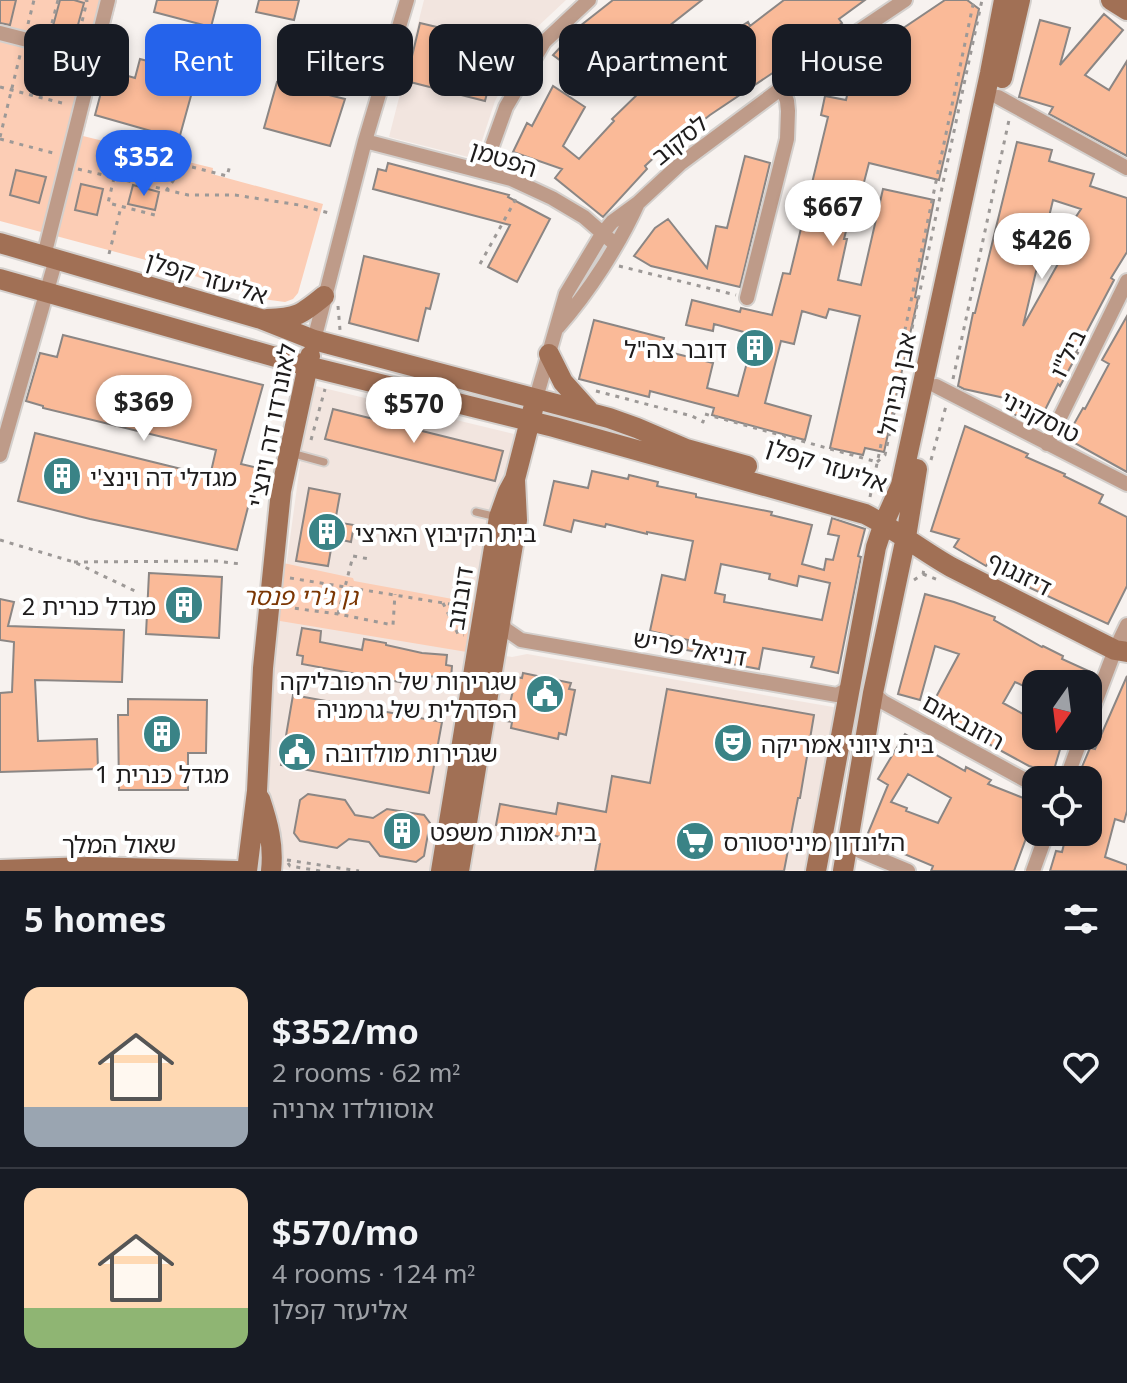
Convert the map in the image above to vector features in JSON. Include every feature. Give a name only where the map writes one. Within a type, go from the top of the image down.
[{"type":"street","points":[[102,24],[108,0]]},
{"type":"street","name":"לאונרדו דה וינצ'י","points":[[247,871],[257,791],[263,668],[281,491],[324,296],[407,0]]},
{"type":"street","points":[[483,171],[506,107],[544,42],[589,0]]},
{"type":"street","name":"לסקוב","points":[[871,24],[905,0]]},
{"type":"street","name":"אבן גבירול","points":[[816,871],[876,547],[903,476],[1004,0]]},
{"type":"street","name":"אבן גבירול","points":[[843,871],[873,693],[913,490],[943,390],[1005,101],[1020,0]]},
{"type":"street","points":[[1111,0],[1127,10]]},
{"type":"street","points":[[0,33],[24,40]]},
{"type":"street","name":"לסקוב","points":[[536,398],[566,294],[602,234],[680,164],[772,95]]},
{"type":"street","points":[[0,455],[47,293],[50,257],[68,161],[84,96]]},
{"type":"street","points":[[747,298],[787,139],[785,96]]},
{"type":"street","points":[[1005,101],[1127,168]]},
{"type":"street","name":"הפטמן","points":[[365,141],[511,179],[584,217],[616,245]]},
{"type":"street","name":"לסקוב","points":[[557,328],[600,280],[605,262],[638,203]]},
{"type":"street","name":"אליעזר קפלן","points":[[0,243],[261,319],[314,340],[626,423],[686,449],[869,501],[887,518]]},
{"type":"street","name":"אליעזר קפלן","points":[[0,279],[307,366],[530,421],[887,518],[899,522],[906,537]]},
{"type":"street","name":"ביל\"ו","points":[[1047,444],[1127,281]]},
{"type":"street","points":[[261,319],[292,318],[324,296]]},
{"type":"street","points":[[549,354],[563,382],[592,413]]},
{"type":"street","name":"טוסקניני","points":[[943,390],[1127,484]]},
{"type":"street","name":"דובנוב","points":[[441,871],[499,517],[515,479],[536,398]]},
{"type":"street","name":"דובנוב","points":[[459,871],[494,659],[486,597],[517,520],[515,479]]},
{"type":"street","name":"דיזנגוף","points":[[906,537],[951,567],[1123,654]]},
{"type":"street","points":[[486,597],[505,629],[521,640],[494,659]]},
{"type":"street","points":[[1102,694],[1123,654],[1127,625]]},
{"type":"street","name":"דניאל פריש","points":[[521,640],[837,695],[850,688]]},
{"type":"street","name":"רוזנבאום","points":[[873,693],[883,702],[1022,778]]},
{"type":"street","points":[[257,791],[278,866]]},
{"type":"street","points":[[848,838],[860,851],[908,871]]},
{"type":"street","points":[[1033,871],[1042,846]]},
{"type":"street","name":"שאול המלך","points":[[0,870],[88,867],[237,871]]},
{"type":"lane","points":[[289,452],[324,462]]},
{"type":"lane","points":[[476,512],[499,517]]},
{"type":"path","points":[[28,24],[34,0]]},
{"type":"path","points":[[58,0],[51,27],[79,34],[85,0]]},
{"type":"path","points":[[869,501],[974,0]]},
{"type":"path","points":[[877,462],[885,455],[982,0]]},
{"type":"path","points":[[24,40],[0,138],[114,178],[166,191],[188,195],[235,195],[329,213]]},
{"type":"path","points":[[0,87],[81,108]]},
{"type":"path","points":[[930,466],[943,390],[1005,101]]},
{"type":"path","points":[[166,191],[184,165],[227,176],[230,165]]},
{"type":"path","points":[[114,178],[108,203],[155,215]]},
{"type":"path","points":[[480,264],[524,185]]},
{"type":"path","points":[[109,254],[121,207]]},
{"type":"path","points":[[605,262],[747,298]]},
{"type":"path","points":[[312,437],[330,372]]},
{"type":"path","points":[[703,422],[705,414],[877,462]]},
{"type":"path","points":[[0,540],[74,562],[137,592]]},
{"type":"path","points":[[338,614],[353,556],[369,559]]},
{"type":"path","points":[[74,562],[216,561],[241,564]]},
{"type":"path","points":[[273,575],[443,603],[486,597]]},
{"type":"path","points":[[283,607],[393,625],[395,594]]},
{"type":"path","points":[[443,603],[458,634],[479,638]]},
{"type":"path","points":[[278,866],[320,871]]},
{"type":"shaded area","points":[[424,0],[566,0],[540,24],[429,24],[429,96],[498,96],[476,159],[389,137],[399,96],[413,96],[413,43]]},
{"type":"shaded area","points":[[311,385],[514,434],[476,651],[512,657],[527,654],[839,708],[808,871],[282,869],[264,791],[278,626]]},
{"type":"green space","points":[[0,0],[117,0],[111,24],[24,24],[24,96],[93,96],[83,136],[213,168],[212,174],[323,204],[298,293],[285,302],[250,295],[157,263],[0,221]]},
{"type":"green space","name":"גן ג'רי פנסר","points":[[274,561],[353,578],[354,581],[480,604],[473,653],[268,619]]},
{"type":"building","points":[[0,0],[16,0],[10,25],[0,23]]},
{"type":"building","points":[[60,0],[84,3],[78,24],[54,24]]},
{"type":"building","points":[[157,0],[218,0],[212,24],[200,24],[154,12]]},
{"type":"building","points":[[259,0],[299,0],[294,20],[256,12]]},
{"type":"building","points":[[613,0],[702,0],[672,24],[583,24]]},
{"type":"building","points":[[784,0],[865,0],[839,19],[841,24],[772,24],[772,73],[756,84],[756,24],[753,24]]},
{"type":"building","points":[[945,0],[967,0],[979,9],[939,180],[869,163],[863,186],[858,184],[844,239],[847,239],[838,280],[861,285],[883,189],[934,200],[915,297],[918,298],[884,452],[865,448],[863,455],[830,448],[860,316],[829,309],[826,318],[802,311],[794,344],[781,341],[765,403],[811,416],[805,440],[712,415],[714,408],[650,391],[649,397],[579,379],[594,320],[664,338],[661,350],[713,363],[707,388],[738,396],[749,355],[739,352],[744,332],[714,324],[713,331],[686,325],[692,300],[740,312],[741,308],[772,315],[783,273],[790,274],[828,117],[821,115],[825,96],[846,100],[847,96],[911,96],[909,24]]},
{"type":"building","points":[[1104,14],[1123,30],[1085,75],[1109,90],[1127,61],[1127,156],[1049,114],[1053,107],[1019,97],[1040,20],[1070,28],[1060,65]]},
{"type":"building","points":[[420,23],[429,25],[429,87],[413,83],[413,52]]},
{"type":"building","points":[[140,59],[145,60],[145,96],[191,96],[179,139],[95,115],[100,96],[129,96],[129,76],[135,78]]},
{"type":"building","points":[[277,82],[277,96],[333,96],[345,99],[330,146],[264,128]]},
{"type":"building","points":[[553,86],[559,90],[559,96],[568,96],[585,107],[563,146],[579,159],[614,121],[612,119],[636,96],[738,96],[682,137],[679,134],[645,166],[647,169],[603,217],[555,178],[562,169],[513,152],[527,123],[532,126]]},
{"type":"building","points":[[465,96],[486,96],[485,101]]},
{"type":"building","points":[[1017,142],[1052,150],[1049,161],[1094,174],[1090,186],[1127,198],[1127,252],[1111,278],[1114,280],[1078,353],[1037,426],[1004,409],[1009,399],[958,386]],"holes":[[[1053,200],[1081,209],[1060,241],[1068,246],[1023,326]]]},
{"type":"building","points":[[745,156],[770,163],[740,287],[651,266],[634,256],[655,228],[668,219],[707,268],[716,226],[727,228]]},
{"type":"building","points":[[388,163],[509,195],[550,219],[517,282],[488,267],[510,225],[373,189],[378,169],[386,171]]},
{"type":"building","points":[[16,170],[46,177],[39,203],[10,195]]},
{"type":"building","points":[[81,184],[103,189],[97,215],[75,210]]},
{"type":"building","points":[[133,185],[159,192],[155,210],[128,204]]},
{"type":"building","points":[[364,256],[439,274],[418,341],[349,323]]},
{"type":"building","points":[[1127,316],[1127,472],[1066,438],[1109,364],[1102,360]]},
{"type":"building","points":[[63,335],[263,385],[241,464],[258,468],[237,550],[18,501],[35,433],[210,476],[216,450],[43,408],[26,401],[40,353],[57,357]]},
{"type":"building","points":[[333,409],[503,451],[495,481],[325,439]]},
{"type":"building","points":[[965,426],[1028,454],[1026,457],[1103,495],[1099,503],[1127,517],[1127,586],[1108,624],[1028,587],[1029,584],[988,563],[986,566],[954,547],[959,539],[931,531]]},
{"type":"building","points":[[592,471],[628,479],[629,475],[658,482],[657,486],[696,494],[696,497],[772,512],[771,515],[812,525],[802,564],[824,570],[826,559],[833,560],[839,536],[828,534],[832,518],[865,529],[838,673],[811,667],[814,657],[763,648],[759,669],[726,663],[727,657],[686,650],[688,640],[650,631],[662,575],[685,580],[693,541],[574,520],[571,532],[544,525],[554,481],[588,488]],"holes":[[[721,564],[770,574],[769,579],[797,586],[799,576],[830,583],[822,620],[724,602],[725,595],[715,593]]]},
{"type":"building","name":"בית הקיבוץ הארצי","points":[[309,488],[340,494],[335,522],[354,525],[351,542],[333,538],[328,566],[296,561]]},
{"type":"building","name":"מגדל כנרית 2","points":[[149,573],[222,577],[219,638],[146,634]]},
{"type":"building","points":[[925,594],[995,617],[994,620],[1086,670],[1022,670],[1022,685],[1015,682],[1003,703],[1022,713],[1022,750],[1060,750],[1055,766],[1029,766],[928,712],[959,654],[935,646],[920,700],[898,694]]},
{"type":"building","points":[[0,599],[14,602],[8,626],[124,630],[122,682],[35,680],[38,741],[97,739],[98,769],[0,772],[0,693],[12,692],[14,642],[0,640]]},
{"type":"building","points":[[302,628],[321,631],[320,642],[362,650],[364,639],[422,653],[447,655],[446,665],[452,666],[451,678],[426,676],[425,682],[417,681],[416,685],[302,664],[303,656],[297,655]]},
{"type":"building","points":[[523,673],[571,683],[569,689],[575,690],[566,735],[559,733],[558,739],[511,728],[512,722],[506,721],[516,677],[522,678]]},
{"type":"building","points":[[1127,676],[1127,811],[1124,822],[1115,819],[1105,857],[1127,865],[1127,871],[1050,871],[1056,851],[1062,852],[1064,846],[1102,846],[1102,766],[1082,766],[1089,750],[1102,750],[1102,733]]},
{"type":"building","points":[[667,689],[814,715],[784,871],[595,871],[600,844],[496,825],[500,804],[556,814],[558,803],[606,812],[612,776],[650,783]]},
{"type":"building","points":[[293,695],[442,722],[429,793],[281,765]]},
{"type":"building","name":"מגדל כנרית 1","points":[[128,699],[207,700],[206,753],[188,753],[188,790],[119,790],[118,715],[128,715]]},
{"type":"building","points":[[905,734],[965,771],[966,767],[991,780],[988,784],[1022,797],[1023,846],[1014,871],[931,871],[933,866],[866,838],[888,785],[878,779]],"holes":[[[908,774],[951,798],[938,823],[891,802]]]},
{"type":"building","points":[[308,794],[345,800],[355,815],[373,818],[387,809],[424,815],[430,823],[424,856],[416,862],[380,856],[369,842],[349,839],[337,848],[300,841],[294,833],[300,800]]},
{"type":"place","name":"דובר צה\"ל","points":[[755,348]]},
{"type":"place","name":"מגדלי דה וינצ'י","points":[[62,476]]},
{"type":"place","name":"בית הקיבוץ הארצי","points":[[327,532]]},
{"type":"place","name":"מגדל כנרית 2","points":[[184,605]]},
{"type":"place","name":"שגרירות של הרפובליקה הפדרלית של גרמניה","points":[[545,694]]},
{"type":"place","name":"מגדל כנרית 1","points":[[162,734]]},
{"type":"place","name":"בית ציוני אמריקה","points":[[733,743]]},
{"type":"place","name":"שגרירות מולדובה","points":[[297,752]]},
{"type":"place","name":"בית אמות משפט","points":[[402,831]]},
{"type":"place","name":"הלונדון מיניסטורס","points":[[695,841]]}]
